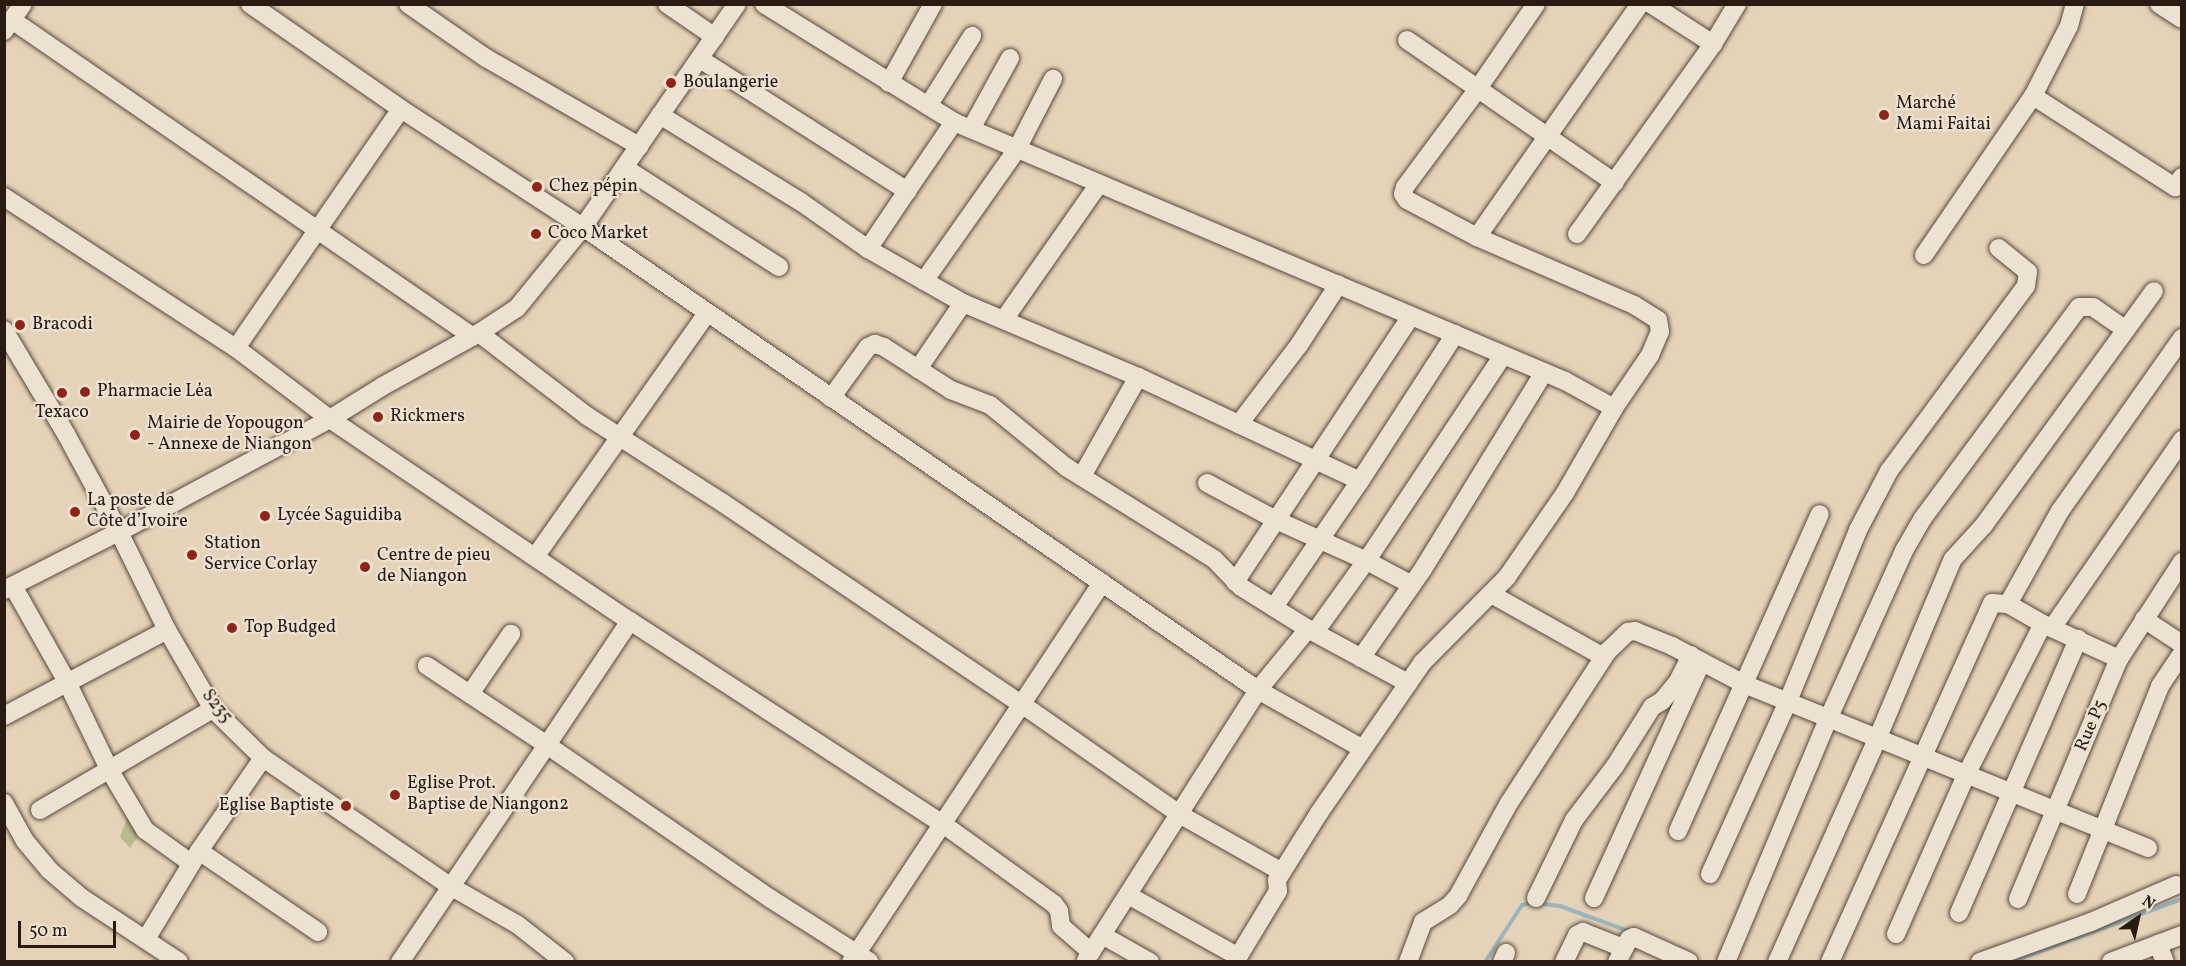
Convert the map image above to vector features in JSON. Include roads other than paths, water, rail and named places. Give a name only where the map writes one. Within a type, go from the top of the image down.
[{"type":"street","points":[[23,4],[8,26],[476,335],[557,395],[1023,705],[1179,814],[1282,872]]},
{"type":"street","points":[[250,4],[401,109],[583,227],[1258,690],[1363,749]]},
{"type":"street","points":[[408,4],[486,58],[639,146]]},
{"type":"street","points":[[667,4],[715,37]]},
{"type":"street","points":[[318,932],[195,857],[145,830],[110,771],[67,682],[9,588],[330,419],[383,386],[476,335],[517,308],[583,227],[737,4]]},
{"type":"street","points":[[764,4],[954,122],[1544,372],[1583,389],[1614,408]]},
{"type":"street","points":[[889,83],[933,4]]},
{"type":"street","points":[[1128,895],[1236,959],[1278,891],[1277,880],[1318,813],[1408,683],[1445,638],[1507,577],[1547,519],[1614,408],[1650,355],[1660,332],[1658,320],[1634,305],[1477,237],[1407,200],[1403,194],[1405,187],[1477,90],[1536,4]]},
{"type":"street","points":[[1477,237],[1640,4]]},
{"type":"street","points":[[1651,4],[1713,44]]},
{"type":"street","points":[[1577,234],[1713,44],[1737,4]]},
{"type":"street","points":[[1923,255],[2033,96],[2069,26],[2075,4]]},
{"type":"street","points":[[2159,4],[2181,19]]},
{"type":"street","points":[[928,106],[972,36]]},
{"type":"street","points":[[1407,39],[1477,90],[1615,183]]},
{"type":"street","points":[[971,129],[1010,58]]},
{"type":"street","points":[[700,59],[907,191]]},
{"type":"street","points":[[924,281],[1017,149],[1053,79]]},
{"type":"street","points":[[2033,96],[2175,187],[2181,177]]},
{"type":"street","points":[[236,348],[401,109]]},
{"type":"street","points":[[660,115],[801,202],[868,249],[963,303],[1005,318],[1138,377],[1360,481]]},
{"type":"street","points":[[868,249],[954,122]]},
{"type":"street","points":[[625,168],[779,267]]},
{"type":"street","points":[[1005,318],[1098,184]]},
{"type":"street","points":[[4,197],[236,348],[330,419],[630,621],[943,824],[1054,904],[1059,911],[1061,926],[1088,957],[1258,690],[1311,631],[1366,561],[1503,355]]},
{"type":"street","points":[[1710,874],[1788,701],[1858,530],[1889,471],[2026,285],[2028,272],[1998,248]]},
{"type":"street","points":[[1239,424],[1299,345],[1338,285]]},
{"type":"street","points":[[1777,962],[1878,737],[1953,560],[1984,525],[2154,291]]},
{"type":"street","points":[[918,369],[963,303]]},
{"type":"street","points":[[1726,962],[1829,717],[1905,549],[1923,518],[2070,316],[2079,307],[2085,305],[2093,307],[2126,330]]},
{"type":"street","points":[[535,557],[622,437],[707,313]]},
{"type":"street","points":[[1235,582],[1411,316]]},
{"type":"street","name":"S235","points":[[5,332],[66,434],[119,532],[167,630],[213,709],[263,758],[450,886],[518,925],[565,962]]},
{"type":"street","points":[[1274,607],[1360,481],[1455,334]]},
{"type":"street","points":[[2008,604],[2060,511],[2181,338]]},
{"type":"street","points":[[831,398],[868,347],[874,344],[884,347],[951,390],[990,405],[1039,447],[1214,560],[1235,582],[1311,631],[1408,683]]},
{"type":"street","points":[[1361,658],[1412,585],[1544,372]]},
{"type":"street","points":[[1082,476],[1138,377]]},
{"type":"street","points":[[1896,934],[1968,773],[2048,626],[2181,440]]},
{"type":"street","points":[[1207,483],[1276,520],[1366,561],[1412,585]]},
{"type":"street","points":[[1678,831],[1820,514]]},
{"type":"street","name":"Rue P5","points":[[2018,899],[2119,659],[2181,562]]},
{"type":"street","points":[[427,666],[859,958],[943,824],[1102,583]]},
{"type":"street","points":[[1491,594],[1600,655],[1607,652]]},
{"type":"street","points":[[1830,962],[1988,607],[1996,601],[2008,604],[2048,626],[2119,659]]},
{"type":"street","points":[[2144,619],[2181,644]]},
{"type":"street","points":[[400,962],[630,621]]},
{"type":"street","points":[[4,716],[167,630]]},
{"type":"street","points":[[1408,962],[1423,922],[1450,905],[1458,896],[1509,803],[1607,652],[1628,632],[1635,631],[1696,658],[1744,684],[2148,848]]},
{"type":"street","points":[[470,694],[511,634]]},
{"type":"street","points":[[1959,913],[2078,639]]},
{"type":"street","points":[[2077,894],[2160,686],[2181,652]]},
{"type":"street","points":[[1536,898],[1574,820],[1615,766],[1652,707],[1662,701],[1696,658]]},
{"type":"street","points":[[1594,898],[1696,658]]},
{"type":"street","points":[[40,810],[213,709]]},
{"type":"street","points":[[146,939],[195,857],[263,758]]},
{"type":"street","points":[[4,803],[25,841],[49,870],[82,898],[179,962]]},
{"type":"street","points":[[1980,962],[2091,922],[2176,885]]},
{"type":"street","points":[[1564,962],[1577,935],[1583,932],[1620,955],[1629,939],[1634,937],[1679,959]]},
{"type":"street","points":[[1102,935],[1150,962]]},
{"type":"street","points":[[2111,962],[2181,935]]},
{"type":"street","points":[[2158,944],[2165,962]]},
{"type":"waterway","points":[[2011,962],[2182,899]]},
{"type":"waterway","points":[[1485,962],[1522,905],[1532,903],[1560,906],[1631,932]]},
{"type":"place","name":"Boulangerie","points":[[671,83]]},
{"type":"place","name":"Marché Mami Faitai","points":[[1884,115]]},
{"type":"place","name":"Chez pépin","points":[[537,187]]},
{"type":"place","name":"Coco Market","points":[[536,234]]},
{"type":"place","name":"Bracodi","points":[[20,325]]},
{"type":"place","name":"Pharmacie Le̓a","points":[[85,392]]},
{"type":"place","name":"Texaco","points":[[62,393]]},
{"type":"place","name":"Rickmers","points":[[378,417]]},
{"type":"place","name":"Mairie de Yopougon - Annexe de Niangon","points":[[135,435]]},
{"type":"place","name":"La poste de Côte d’Ivoire","points":[[75,512]]},
{"type":"place","name":"Lycée Saguidiba","points":[[265,516]]},
{"type":"place","name":"Station Service Corlay","points":[[192,555]]},
{"type":"place","name":"Centre de pieu de Niangon","points":[[365,567]]},
{"type":"place","name":"Top Budged","points":[[232,628]]},
{"type":"place","name":"Eglise Prot. Baptise de Niangon2","points":[[395,795]]},
{"type":"place","name":"Eglise Baptiste","points":[[346,806]]}]
